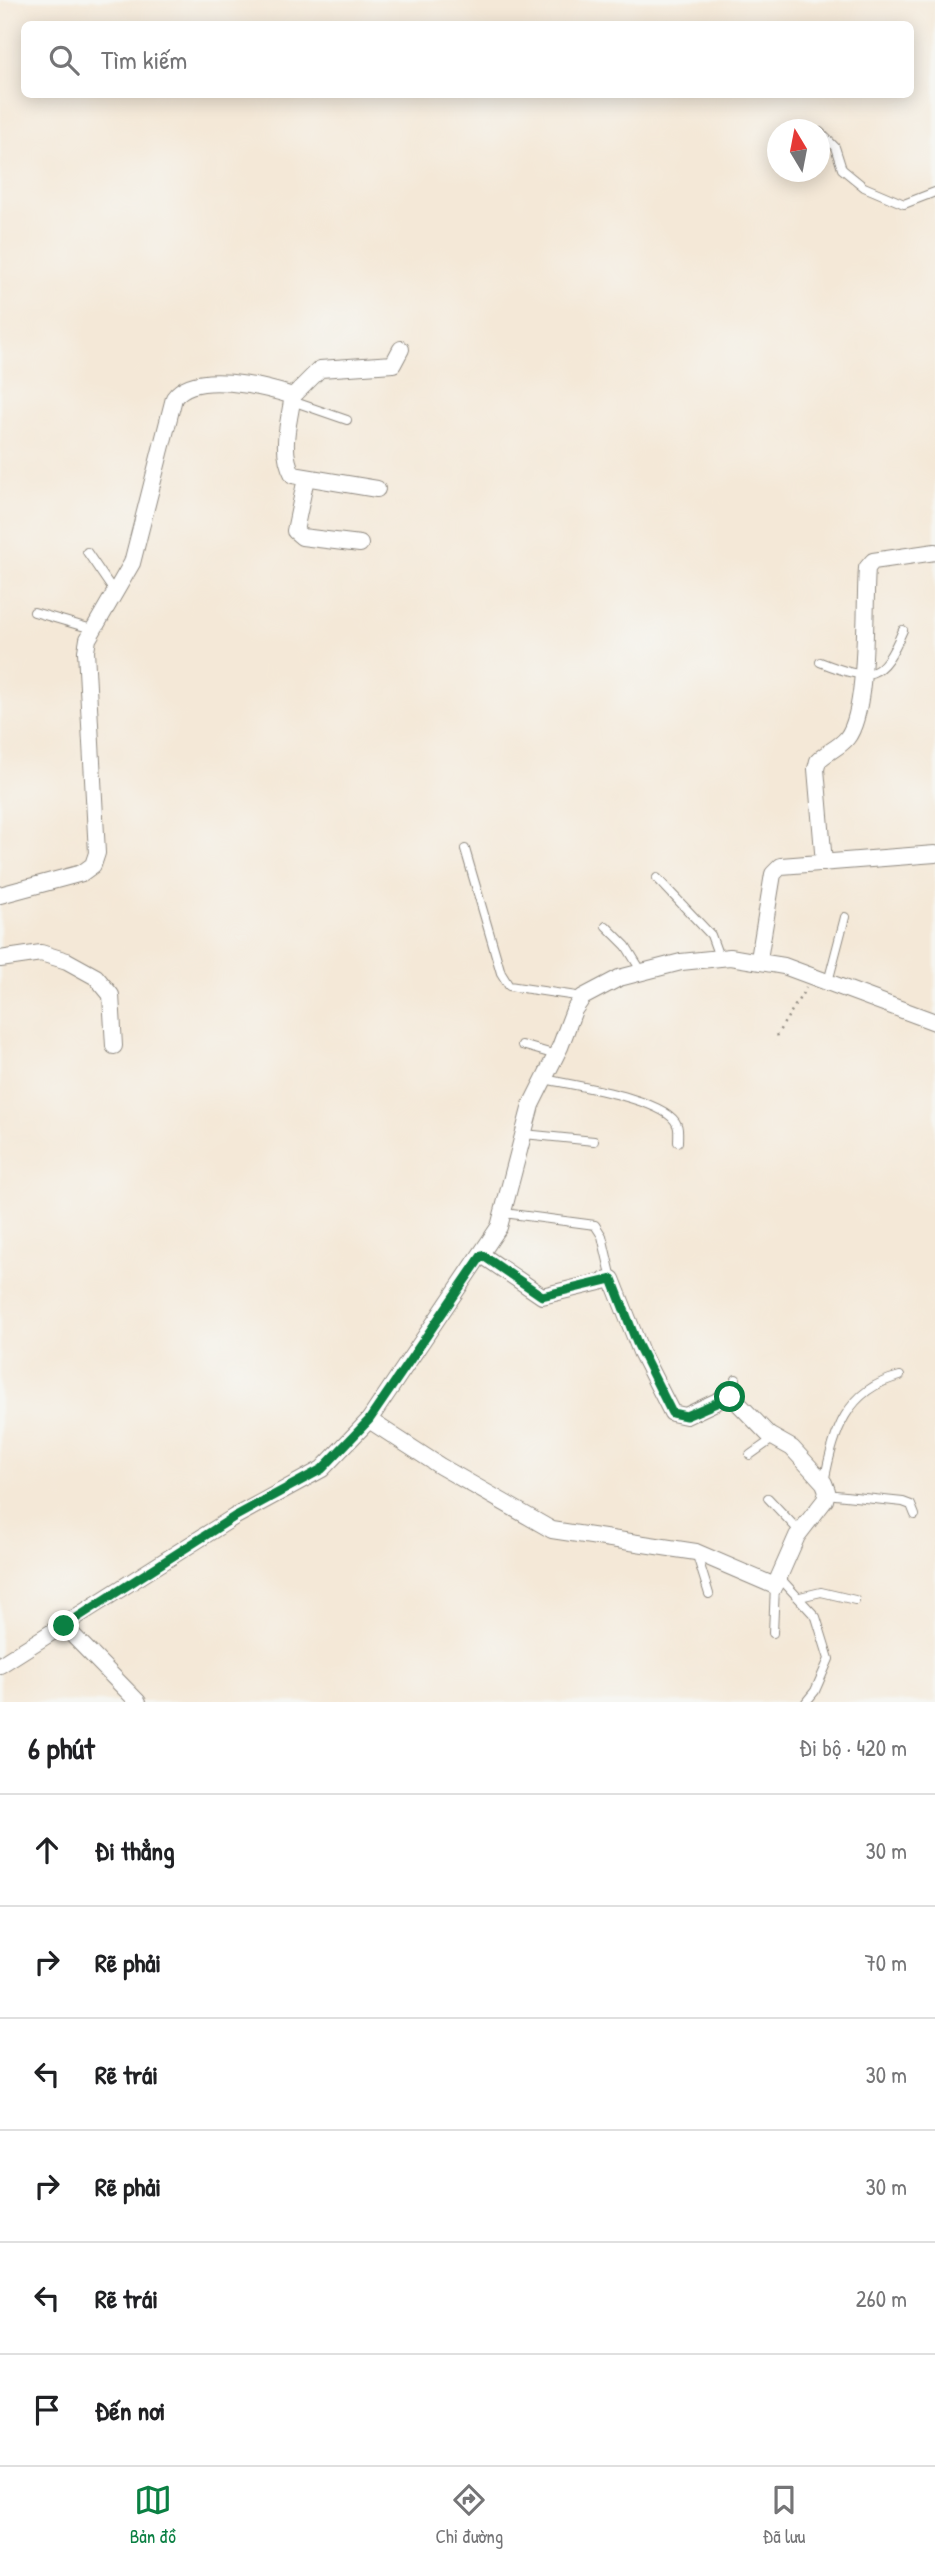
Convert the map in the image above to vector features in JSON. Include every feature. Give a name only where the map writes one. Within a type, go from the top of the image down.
[{"type":"street","points":[[377,489],[293,475],[285,462],[292,398],[320,369],[393,364],[401,349]]},
{"type":"street","points":[[0,895],[82,873],[93,865],[97,853],[86,651],[92,629],[132,563],[174,398],[179,390],[188,386],[244,383],[292,398]]},
{"type":"street","points":[[306,478],[295,531],[302,537],[360,544]]},
{"type":"street","points":[[824,863],[818,761],[849,737],[863,675],[864,615],[869,564],[935,552]]},
{"type":"street","points":[[759,960],[773,874],[781,866],[789,863],[824,863],[935,854]]},
{"type":"street","points":[[0,959],[41,953],[68,961],[96,977],[111,995],[114,1046]]},
{"type":"street","points":[[0,1665],[234,1517],[322,1469],[369,1420],[482,1255],[504,1213],[531,1105],[556,1055],[574,1010],[583,997],[595,988],[681,962],[719,957],[759,960],[821,979],[935,1021]]},
{"type":"street","points":[[369,1420],[440,1466],[552,1530],[696,1552],[777,1581],[800,1532],[825,1489],[792,1448],[774,1438],[730,1397],[686,1416],[672,1413],[637,1343],[612,1279],[542,1296],[482,1255]]},
{"type":"street","points":[[64,1626],[138,1702]]},
{"type":"lane","points":[[830,142],[835,147],[842,169],[864,187],[904,204],[935,192]]},
{"type":"lane","points":[[292,398],[347,420]]},
{"type":"lane","points":[[87,552],[115,593]]},
{"type":"lane","points":[[34,612],[92,629]]},
{"type":"lane","points":[[820,662],[848,673],[863,675],[880,670],[891,658],[903,630]]},
{"type":"lane","points":[[465,849],[501,973],[509,986],[583,997]]},
{"type":"lane","points":[[657,878],[711,935],[719,957]]},
{"type":"lane","points":[[821,979],[845,917]]},
{"type":"lane","points":[[606,926],[626,946],[642,972]]},
{"type":"lane","points":[[522,1045],[556,1055]]},
{"type":"lane","points":[[544,1079],[647,1103],[666,1112],[677,1124],[678,1142]]},
{"type":"lane","points":[[524,1134],[594,1141]]},
{"type":"lane","points":[[504,1213],[595,1226],[602,1236],[612,1279]]},
{"type":"lane","points":[[900,1376],[867,1388],[847,1411],[830,1448],[825,1489],[911,1504],[915,1515]]},
{"type":"lane","points":[[730,1397],[736,1379]]},
{"type":"lane","points":[[750,1455],[774,1438]]},
{"type":"lane","points":[[768,1498],[800,1532]]},
{"type":"lane","points":[[696,1552],[709,1594]]},
{"type":"lane","points":[[777,1581],[800,1597],[816,1617],[829,1659],[815,1691],[806,1702]]},
{"type":"lane","points":[[773,1633],[777,1581]]},
{"type":"lane","points":[[800,1597],[821,1592],[855,1600]]},
{"type":"path","points":[[776,1036],[821,979]]},
{"type":"route","points":[[64,1626],[234,1517],[322,1469],[369,1420],[482,1255],[542,1296],[612,1279],[637,1343],[672,1413],[686,1416],[730,1397]]}]
